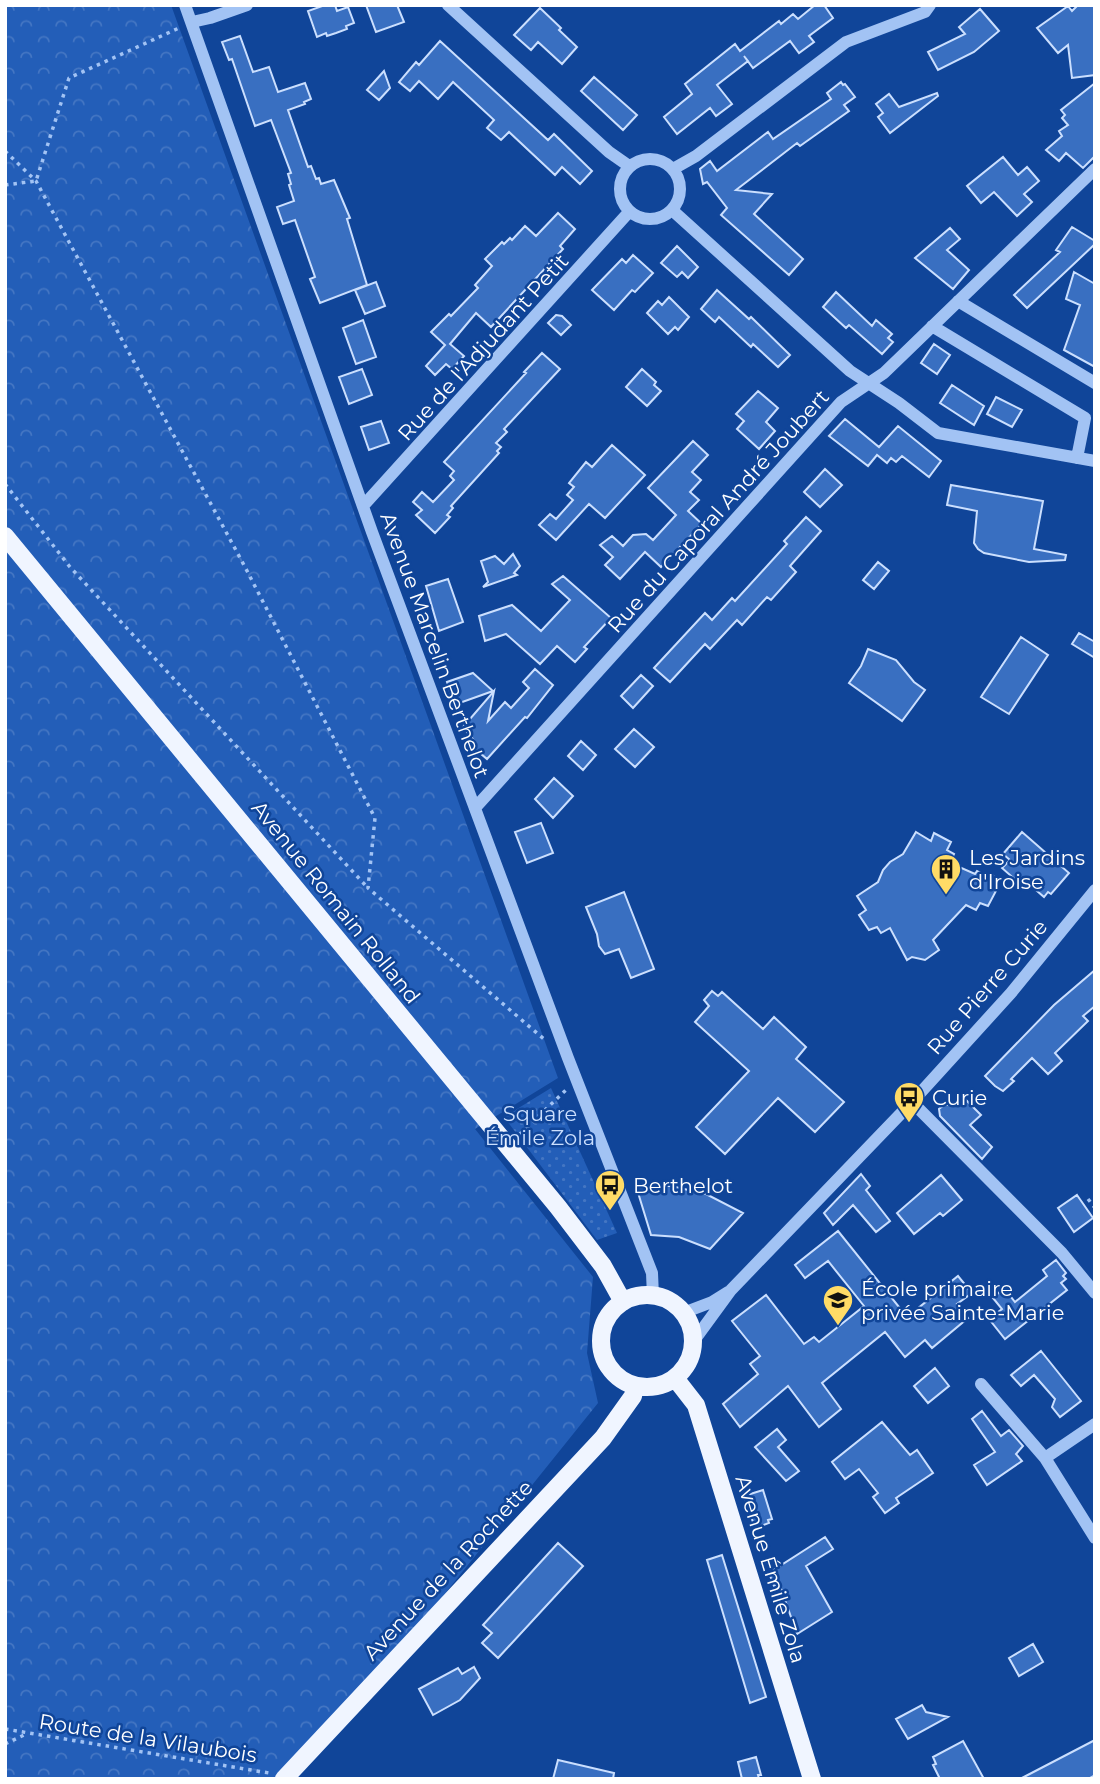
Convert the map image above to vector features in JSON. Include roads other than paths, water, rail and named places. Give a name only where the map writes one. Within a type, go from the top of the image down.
[{"type":"main road","name":"Avenue Romain Rolland","points":[[5,536],[558,1207],[603,1266],[623,1302]]},
{"type":"main road","points":[[653,1296],[670,1301],[683,1312],[693,1342],[688,1362],[675,1378],[656,1387],[635,1386],[617,1376],[604,1359],[601,1349],[603,1327],[623,1302],[653,1296]]},
{"type":"main road","name":"Avenue Émile Zola","points":[[675,1378],[696,1405],[812,1779]]},
{"type":"main road","name":"Avenue de la Rochette","points":[[285,1777],[603,1438],[634,1396],[635,1386]]},
{"type":"street","name":"Avenue Marcelin Berthelot","points":[[185,5],[363,506],[652,1273],[653,1296]]},
{"type":"street","points":[[192,22],[247,5]]},
{"type":"street","points":[[448,5],[609,152],[629,166]]},
{"type":"street","points":[[673,169],[696,156],[846,43],[925,12],[930,5]]},
{"type":"street","points":[[647,159],[665,163],[673,169],[680,186],[677,203],[672,210],[656,219],[646,220],[629,212],[623,204],[619,184],[629,166],[647,159]]},
{"type":"street","name":"Rue du Caporal André Joubert","points":[[475,808],[841,402],[884,373],[1095,169]]},
{"type":"street","points":[[672,210],[850,371],[938,433],[1095,461]]},
{"type":"street","name":"Rue de l'Adjudant Petit","points":[[363,506],[629,212]]},
{"type":"street","points":[[958,301],[1095,383]]},
{"type":"street","points":[[932,326],[1085,418],[1077,458]]},
{"type":"street","name":"Rue Pierre Curie","points":[[693,1342],[731,1290],[912,1102],[1011,993],[1095,890]]},
{"type":"street","points":[[912,1102],[1062,1253],[1095,1293]]},
{"type":"street","name":"Rue Pierre Curie","points":[[683,1312],[712,1302],[731,1290]]},
{"type":"street","points":[[981,1384],[1045,1458],[1095,1538]]},
{"type":"street","points":[[1045,1458],[1095,1424]]},
{"type":"place","name":"Les Jardins d'Iroise","points":[[946,896]]},
{"type":"place","name":"Curie","points":[[909,1124]]},
{"type":"place","name":"Berthelot","points":[[610,1212]]},
{"type":"place","name":"École primaire privée Sainte-Marie","points":[[838,1327]]},
{"type":"park label","name":"Square Émile Zola","points":[[540,1125]]}]
